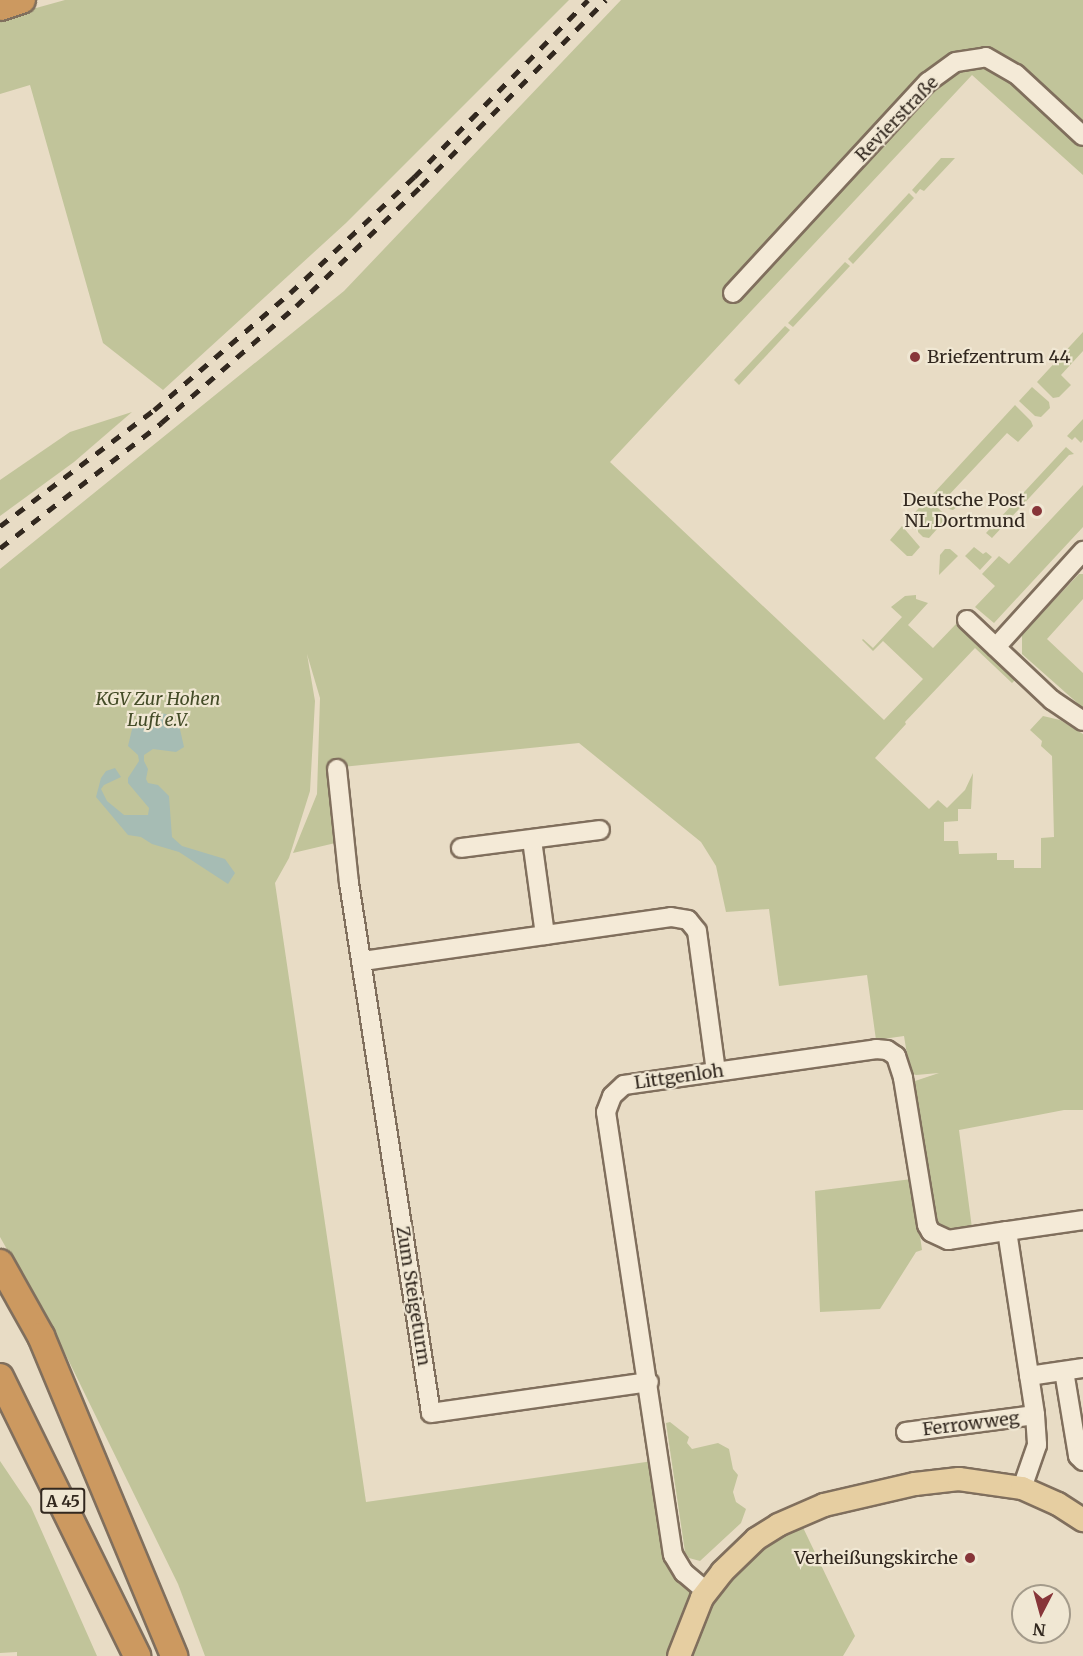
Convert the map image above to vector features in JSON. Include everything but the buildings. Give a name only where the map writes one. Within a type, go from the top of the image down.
[{"type":"highway","points":[[0,7],[22,0]]},
{"type":"highway","points":[[0,1263],[40,1336],[72,1413]]},
{"type":"highway","name":"A 45","points":[[0,1298],[72,1413],[174,1656]]},
{"type":"highway","name":"A 45","points":[[0,1377],[137,1656]]},
{"type":"main road","points":[[679,1656],[707,1592],[722,1572],[756,1539],[797,1515],[824,1505],[935,1480],[980,1481],[1022,1488],[1058,1504],[1083,1520]]},
{"type":"street","name":"Revierstraße","points":[[733,294],[928,82],[956,62],[986,57],[1016,74],[1083,136]]},
{"type":"street","points":[[996,647],[1083,551]]},
{"type":"street","points":[[967,620],[1052,700],[1083,721]]},
{"type":"street","name":"Zum Steigeturm","points":[[337,769],[349,883],[363,961],[431,1413],[649,1382]]},
{"type":"street","points":[[461,848],[600,830]]},
{"type":"street","points":[[532,840],[545,935]]},
{"type":"street","points":[[363,961],[671,917],[688,920],[697,931],[716,1071]]},
{"type":"street","name":"Littgenloh","points":[[707,1592],[684,1574],[674,1555],[606,1112],[612,1096],[624,1085],[876,1049],[887,1050],[896,1056],[901,1066],[927,1225],[931,1232],[948,1240],[1083,1220]]},
{"type":"street","points":[[1007,1231],[1035,1415],[1036,1450],[1022,1488]]},
{"type":"street","points":[[1029,1376],[1083,1368]]},
{"type":"street","points":[[1064,1371],[1078,1456],[1083,1461]]},
{"type":"street","name":"Ferrowweg","points":[[906,1432],[1035,1415]]},
{"type":"green space","points":[[65,0],[569,0],[346,223],[163,390],[103,343],[30,85],[0,94],[0,18]]},
{"type":"green space","name":"KGV Zur Hohen Luft e.V.","points":[[621,0],[1083,0],[1083,175],[972,75],[610,462],[884,720],[923,679],[883,641],[873,651],[862,640],[873,648],[902,617],[891,607],[905,596],[916,595],[916,599],[928,603],[908,625],[933,648],[956,624],[1015,680],[1012,683],[975,648],[905,722],[906,724],[875,758],[929,809],[938,800],[947,808],[965,790],[973,773],[971,809],[958,809],[958,821],[944,822],[944,841],[958,841],[959,854],[997,853],[997,860],[1014,860],[1014,868],[1041,868],[1041,838],[1054,837],[1052,756],[1041,746],[1042,741],[1030,730],[1043,716],[1060,720],[1083,734],[1083,1110],[1064,1110],[959,1130],[972,1228],[947,1230],[939,1227],[934,1221],[912,1082],[939,1073],[916,1075],[910,1073],[904,1036],[876,1040],[867,975],[779,986],[769,909],[726,912],[716,866],[701,842],[579,743],[342,767],[348,840],[293,853],[317,794],[320,698],[307,654],[315,701],[310,791],[289,858],[275,883],[366,1502],[660,1460],[673,1555],[705,1592],[797,1515],[855,1636],[843,1656],[205,1656],[178,1584],[59,1341],[0,1237],[0,569],[344,291]]},
{"type":"green space","points":[[941,158],[955,158],[924,191],[920,189],[916,194],[912,190]]},
{"type":"green space","points":[[909,193],[914,198],[853,264],[848,259]]},
{"type":"green space","points":[[845,262],[850,266],[793,327],[788,323]]},
{"type":"green space","points":[[785,326],[790,330],[739,385],[734,380]]},
{"type":"green space","points":[[1083,332],[1083,351],[1061,375],[1071,385],[1059,397],[1053,398],[1037,382]]},
{"type":"green space","points":[[1032,387],[1049,402],[1050,408],[1041,417],[1035,416],[1019,401]]},
{"type":"green space","points":[[1015,405],[1033,426],[1018,442],[1007,433],[948,496],[958,506],[953,510],[949,509],[933,494]]},
{"type":"green space","points":[[132,412],[74,462],[0,516],[0,480],[70,432]]},
{"type":"green space","points":[[1083,419],[1081,443],[1075,437],[1072,440],[1067,436]]},
{"type":"green space","points":[[1066,447],[1074,454],[1069,455],[992,538],[986,533]]},
{"type":"green space","points":[[1083,485],[1083,527],[994,623],[975,607],[995,586],[982,574],[999,556],[1009,564]]},
{"type":"green space","points":[[928,498],[945,515],[946,519],[929,538],[923,537],[907,521]]},
{"type":"green space","points":[[902,526],[920,547],[912,556],[907,556],[890,540]]},
{"type":"green space","points":[[974,547],[992,557],[980,570],[965,556]]},
{"type":"green space","points":[[945,549],[950,549],[958,556],[939,575],[940,555]]},
{"type":"green space","points":[[1079,574],[1083,574],[1083,599],[1047,639],[1083,673],[1083,708],[1022,654],[1022,634]]},
{"type":"green space","points":[[912,1179],[922,1250],[916,1252],[880,1309],[820,1312],[815,1191]]},
{"type":"green space","points":[[670,1422],[689,1437],[687,1443],[692,1449],[718,1443],[729,1449],[733,1469],[738,1475],[733,1492],[736,1502],[746,1509],[741,1523],[700,1561],[689,1558],[685,1552],[666,1423]]},
{"type":"green space","points":[[0,1461],[31,1507],[97,1656],[17,1656],[17,1652],[0,1653]]},
{"type":"water","points":[[151,712],[166,714],[179,725],[184,747],[176,752],[153,749],[144,755],[148,769],[146,779],[148,783],[158,785],[169,796],[172,837],[182,846],[225,859],[235,873],[228,884],[179,852],[152,844],[141,837],[128,835],[96,797],[101,778],[106,771],[115,768],[121,777],[104,785],[101,789],[107,801],[124,815],[148,815],[149,808],[128,783],[128,778],[139,761],[138,755],[128,746],[133,725]]},
{"type":"railway","points":[[0,526],[154,410],[290,293],[414,177],[588,0]]},
{"type":"railway","points":[[0,548],[161,423],[296,306],[421,186],[606,0]]},
{"type":"place","name":"Briefzentrum 44","points":[[915,357]]},
{"type":"place","name":"Deutsche Post NL Dortmund","points":[[1037,511]]},
{"type":"place","name":"Verheißungskirche","points":[[970,1558]]}]
